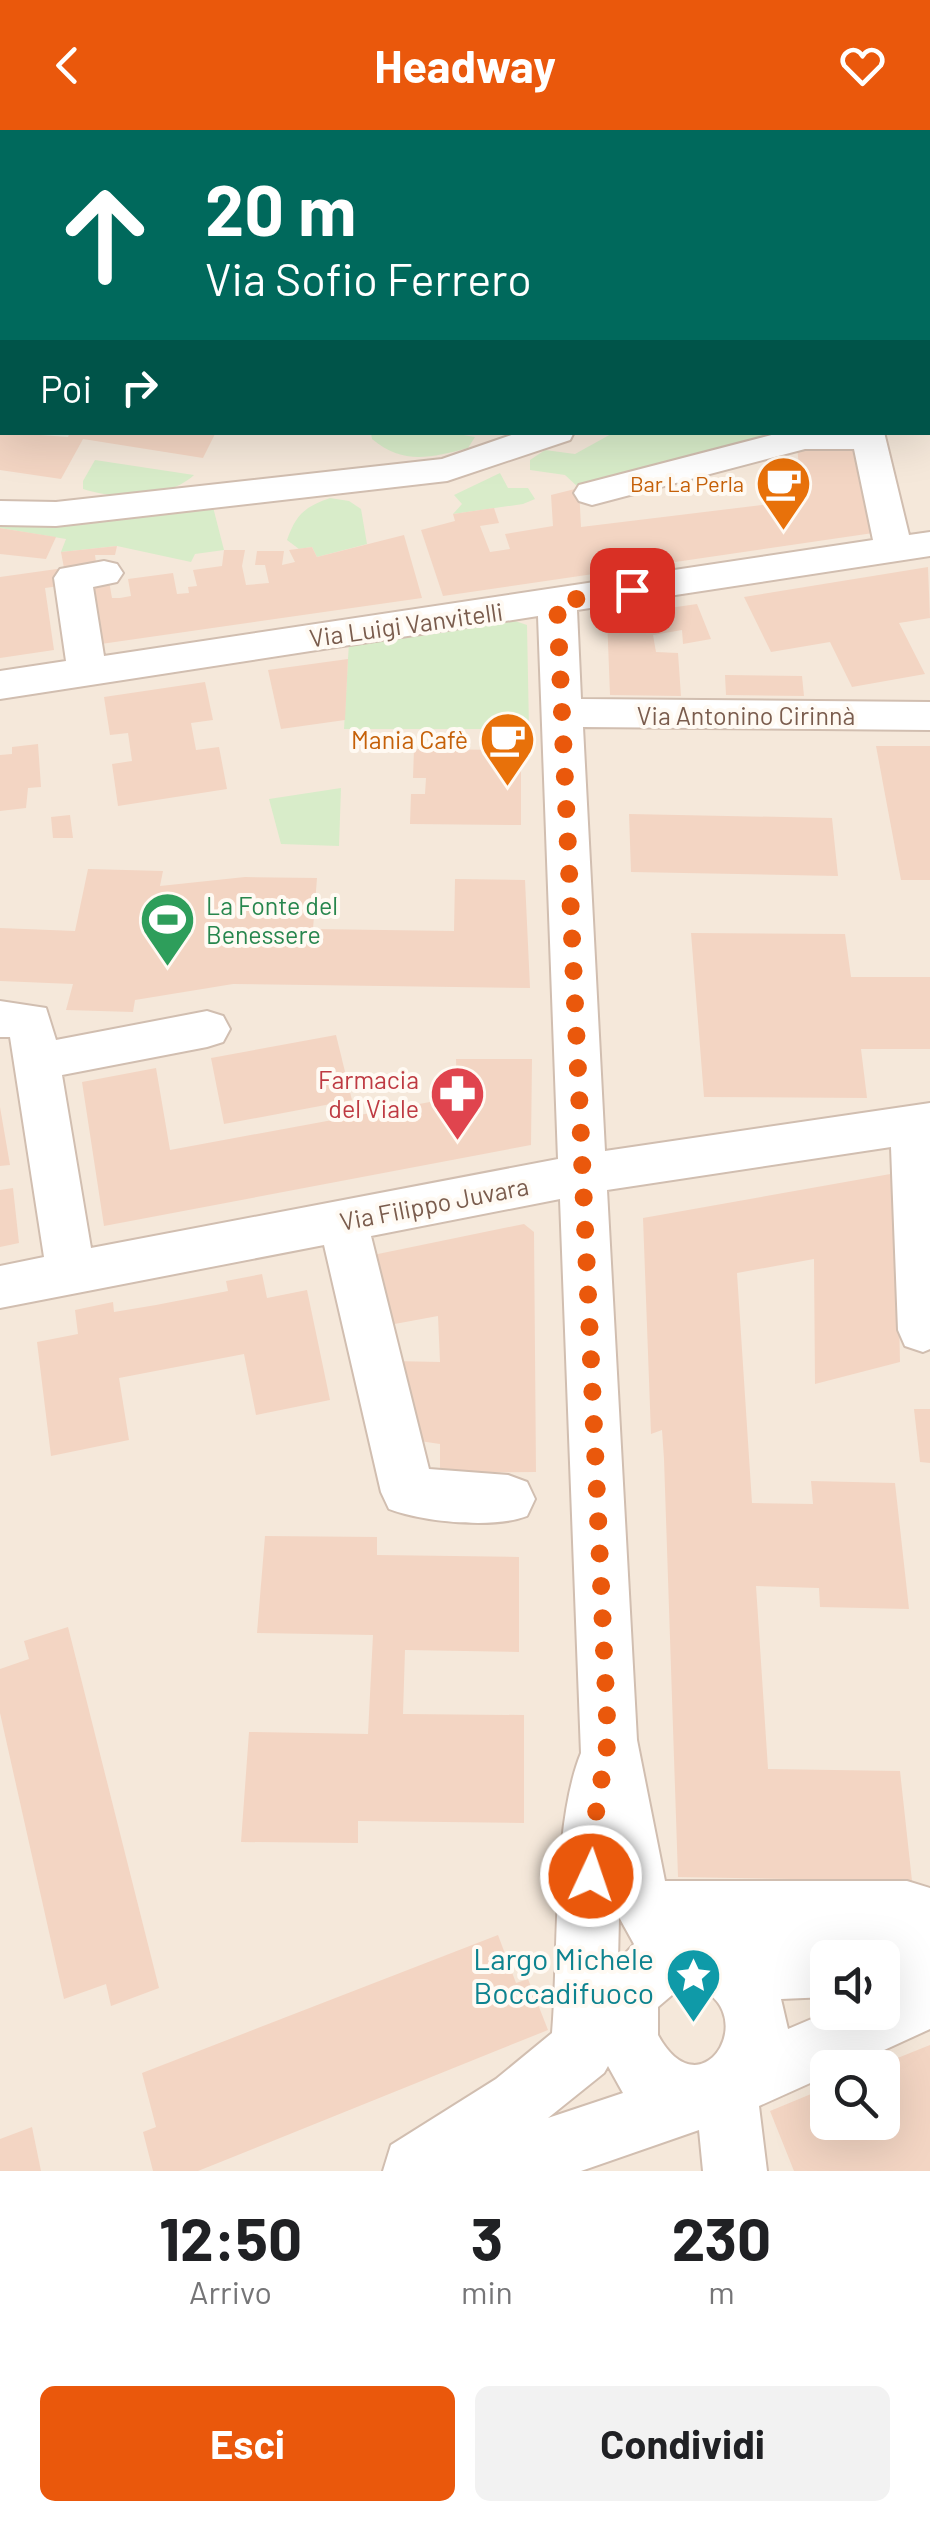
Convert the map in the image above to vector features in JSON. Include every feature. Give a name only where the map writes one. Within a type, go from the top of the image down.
[{"type":"street","points":[[0,512],[56,514],[448,470],[548,435]]},
{"type":"street","points":[[898,435],[915,546]]},
{"type":"street","points":[[592,493],[805,438],[870,438],[915,546]]},
{"type":"street","name":"Via Luigi Vanvitelli","points":[[0,684],[915,546]]},
{"type":"street","points":[[88,672],[73,578],[104,573]]},
{"type":"street","points":[[557,602],[608,1740],[627,1849],[648,1911],[654,1921],[748,1990],[758,2023],[753,2058],[720,2090],[674,2092],[650,2078],[609,2010],[592,1837],[608,1740]]},
{"type":"street","name":"Via Antonino Cirinnà","points":[[562,714],[930,716]]},
{"type":"street","points":[[0,1019],[30,1020],[71,1274]]},
{"type":"street","points":[[36,1062],[207,1030]]},
{"type":"street","points":[[922,1122],[922,1330]]},
{"type":"street","name":"Via Filippo Juvara","points":[[0,1287],[584,1174],[922,1122]]},
{"type":"street","points":[[343,1221],[408,1492],[508,1499]]},
{"type":"street","points":[[648,1911],[907,1911],[930,1918]]},
{"type":"street","points":[[900,1958],[930,1951]]},
{"type":"street","points":[[410,2170],[524,2100],[650,1968],[664,1960],[709,1960],[778,1969],[810,1967]]},
{"type":"street","points":[[410,2170],[540,2154],[720,2090],[930,1998]]},
{"type":"street","points":[[720,2090],[735,2171]]},
{"type":"shaded area","points":[[0,435],[930,435],[930,2171],[0,2171]]},
{"type":"green space","points":[[371,435],[475,437],[468,448],[417,457],[395,453]]},
{"type":"green space","points":[[609,435],[799,435],[579,488],[565,475],[530,470],[530,460],[545,450],[575,454]]},
{"type":"green space","points":[[95,460],[194,475],[156,493],[111,495],[83,489],[83,481]]},
{"type":"green space","points":[[500,473],[508,488],[528,488],[535,499],[453,514],[462,504],[454,495]]},
{"type":"green space","points":[[330,498],[349,501],[361,509],[367,544],[317,557],[312,547],[299,549],[287,540],[302,513]]},
{"type":"green space","points":[[213,507],[224,550],[195,554],[191,562],[117,546],[61,552],[66,539],[0,528],[0,523]]},
{"type":"green space","points":[[509,619],[527,625],[529,729],[344,729],[349,642]]},
{"type":"green space","points":[[341,788],[339,846],[281,844],[269,799]]},
{"type":"building","points":[[0,435],[214,435],[203,458],[83,439],[61,479],[0,470]]},
{"type":"building","points":[[797,448],[864,448],[880,532],[443,596],[421,530],[455,521],[453,514],[494,508],[499,523],[480,526],[490,552],[510,549],[505,534],[553,526],[551,495],[579,488],[581,527],[803,500]]},
{"type":"building","points":[[0,528],[56,537],[46,559],[0,554]]},
{"type":"building","points":[[404,535],[422,598],[94,645],[84,585],[109,581],[112,598],[120,598],[131,596],[128,579],[173,573],[177,594],[189,593],[188,587],[197,586],[193,570],[222,566],[224,550],[245,550],[242,566],[246,585],[269,583],[265,565],[255,565],[257,551],[284,551],[282,565],[295,562],[289,550],[312,547],[317,557]]},
{"type":"building","points":[[117,546],[115,555],[95,555],[97,569],[67,585],[45,588],[54,650],[0,658],[0,577],[64,568],[61,552]]},
{"type":"building","points":[[928,567],[930,618],[899,623],[925,674],[852,687],[830,642],[771,652],[744,597]]},
{"type":"building","points":[[697,604],[711,639],[683,644],[682,630],[653,635],[656,652],[678,653],[681,696],[610,695],[607,617]]},
{"type":"building","points":[[348,659],[345,720],[281,729],[268,670]]},
{"type":"building","points":[[725,675],[802,676],[804,696],[726,695]]},
{"type":"building","points":[[205,682],[213,720],[191,723],[196,750],[219,747],[227,789],[118,806],[112,764],[132,761],[128,733],[110,735],[104,697]]},
{"type":"building","points":[[38,744],[41,787],[28,788],[26,808],[0,811],[0,755],[12,754],[12,747]]},
{"type":"building","points":[[876,746],[930,746],[930,880],[901,880]]},
{"type":"building","points":[[414,749],[521,750],[521,825],[410,824],[411,794],[425,794],[426,778],[413,778]]},
{"type":"building","points":[[629,814],[832,818],[838,876],[631,872]]},
{"type":"building","points":[[70,815],[73,838],[53,838],[51,817]]},
{"type":"building","points":[[88,869],[163,871],[160,886],[245,877],[317,878],[313,929],[454,931],[455,879],[525,880],[530,988],[233,984],[135,1000],[133,1012],[66,1010],[73,984],[0,981],[0,928],[75,931]]},
{"type":"building","points":[[691,933],[845,934],[851,977],[930,977],[930,1049],[861,1049],[867,1098],[704,1097]]},
{"type":"building","points":[[336,1035],[352,1100],[224,1124],[211,1058]]},
{"type":"building","points":[[456,1059],[532,1059],[531,1145],[104,1226],[82,1082],[156,1068],[170,1150],[457,1097]]},
{"type":"building","points":[[0,1107],[10,1165],[0,1166]]},
{"type":"building","points":[[896,1173],[900,1362],[815,1384],[814,1259],[737,1273],[752,1503],[813,1504],[811,1481],[895,1483],[909,1609],[820,1607],[819,1588],[756,1586],[768,1769],[900,1771],[912,1881],[678,1877],[664,1459],[662,1430],[651,1434],[643,1218]]},
{"type":"building","points":[[13,1188],[19,1243],[0,1247],[0,1190]]},
{"type":"building","points":[[524,1224],[534,1232],[536,1472],[440,1473],[440,1444],[413,1440],[392,1361],[440,1362],[438,1316],[389,1325],[373,1255]]},
{"type":"building","points":[[262,1274],[267,1298],[307,1290],[330,1400],[256,1415],[244,1354],[119,1378],[129,1440],[51,1456],[37,1342],[78,1334],[75,1310],[113,1302],[114,1312],[156,1305],[228,1291],[226,1281]]},
{"type":"building","points":[[914,1409],[930,1409],[930,1463],[920,1462]]},
{"type":"building","points":[[265,1536],[377,1537],[377,1555],[519,1557],[519,1652],[405,1650],[403,1714],[524,1715],[524,1823],[358,1821],[358,1843],[241,1842],[249,1732],[368,1734],[373,1635],[257,1633]]},
{"type":"building","points":[[68,1627],[159,1988],[111,2006],[106,1984],[64,1999],[0,1713],[0,1669],[29,1659],[24,1641]]},
{"type":"building","points":[[498,1935],[516,1983],[528,1979],[548,2030],[198,2171],[153,2171],[143,2132],[156,2127],[142,2073]]},
{"type":"building","points":[[930,2045],[930,2171],[794,2171],[770,2111],[810,2094],[810,2140],[900,2140],[900,2057]]},
{"type":"building","points":[[32,2127],[41,2171],[0,2171],[0,2139]]},
{"type":"place","name":"Bar La Perla","points":[[783,532]]},
{"type":"place","name":"Mania Cafè","points":[[507,788]]},
{"type":"place","name":"La Fonte del Benessere","points":[[167,968]]},
{"type":"place","name":"Farmacia del Viale","points":[[458,1142]]},
{"type":"place","name":"Largo Michele Boccadifuoco","points":[[693,2024]]},
{"type":"route","points":[[591,1876],[592,1837],[608,1740],[557,602],[632,590]]}]
